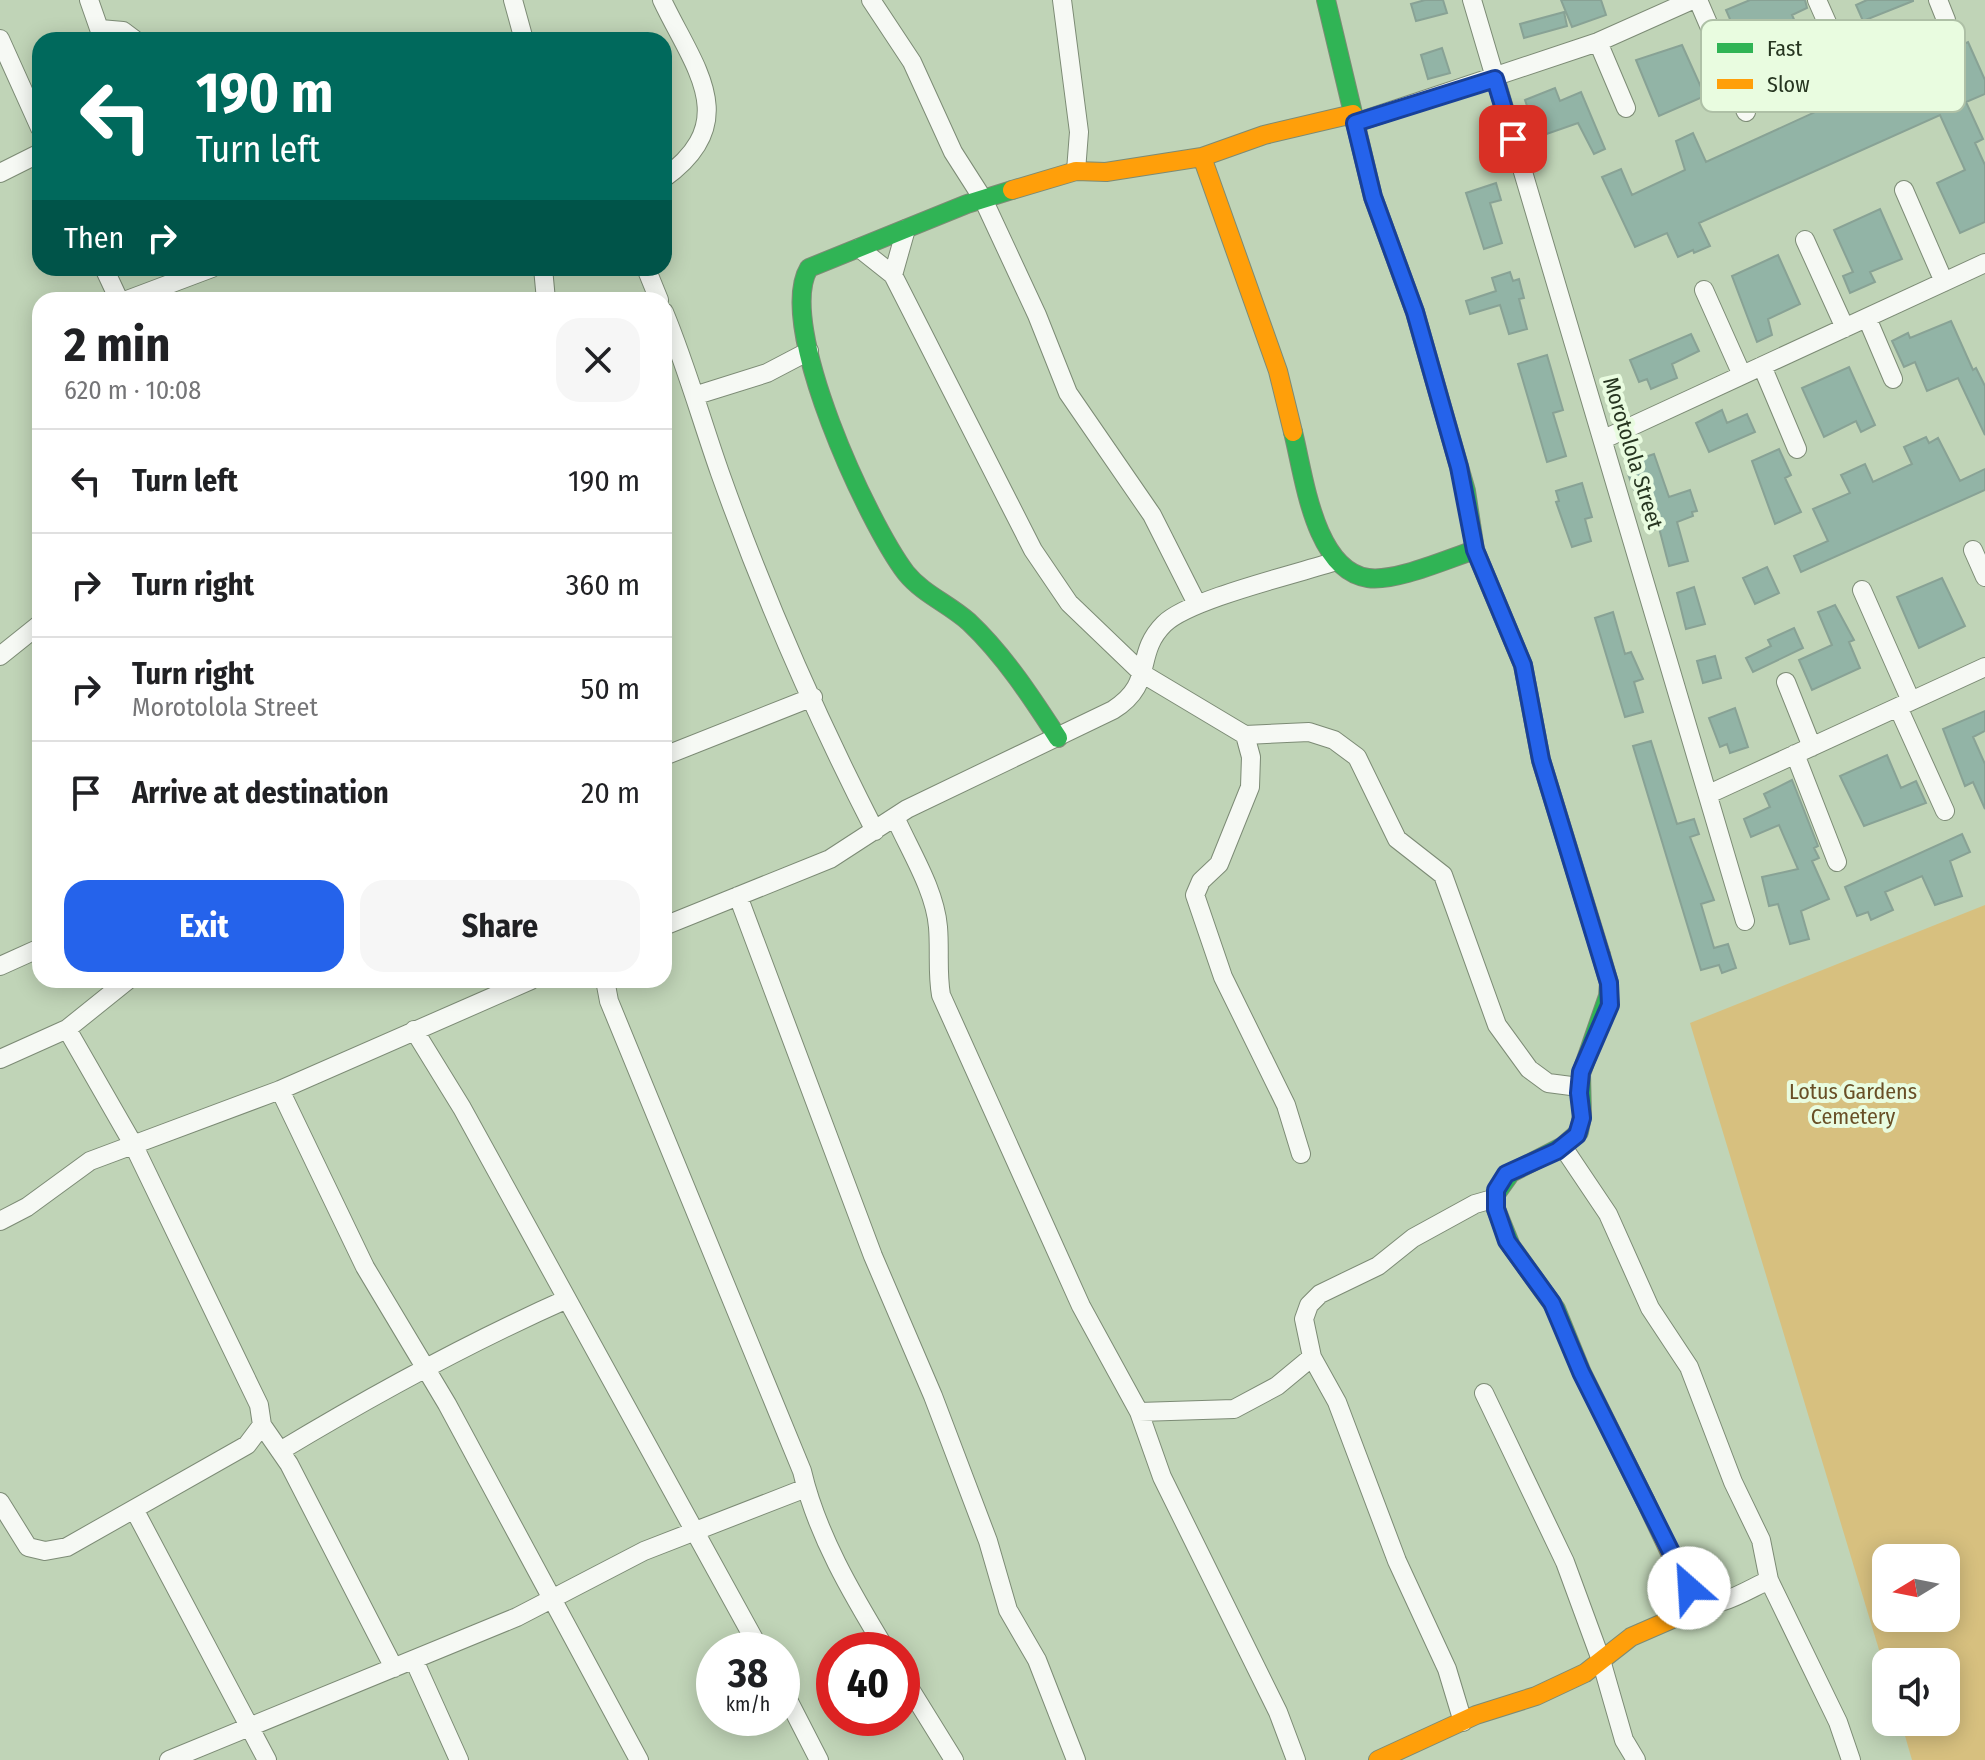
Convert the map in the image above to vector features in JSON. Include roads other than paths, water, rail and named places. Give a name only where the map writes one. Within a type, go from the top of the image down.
[{"type":"street","points":[[89,0],[101,32]]},
{"type":"street","points":[[513,0],[522,32]]},
{"type":"street","points":[[662,0],[708,94],[707,120],[699,142],[672,170]]},
{"type":"street","points":[[871,0],[912,62],[953,152],[983,199],[1037,315],[1068,393],[1152,515],[1197,604]]},
{"type":"street","points":[[1062,0],[1079,132],[1076,171]]},
{"type":"street","points":[[1326,0],[1373,197],[1415,312],[1458,462],[1475,550],[1523,665],[1541,760],[1609,983],[1610,1005],[1591,1044],[1579,1087],[1582,1118],[1577,1135],[1563,1147],[1506,1174],[1496,1190],[1496,1198],[1507,1241],[1552,1303],[1581,1372],[1639,1483],[1656,1527],[1680,1566],[1690,1602]]},
{"type":"street","name":"Morotolola Street","points":[[1472,0],[1745,921]]},
{"type":"street","points":[[1058,738],[1037,705],[972,624],[909,577],[879,533],[831,427],[809,351],[802,323],[800,285],[809,268],[983,199],[1076,171],[1106,172],[1202,157],[1264,135],[1354,119],[1495,79],[1598,42],[1695,0],[1704,20]]},
{"type":"street","points":[[1817,0],[1826,20]]},
{"type":"street","points":[[1938,0],[1946,20]]},
{"type":"street","points":[[0,39],[32,110]]},
{"type":"street","points":[[1598,42],[1626,108]]},
{"type":"street","points":[[0,173],[32,157]]},
{"type":"street","points":[[1202,157],[1278,371],[1318,531],[1336,561],[1367,578],[1399,574],[1475,550]]},
{"type":"street","points":[[1904,190],[1944,282]]},
{"type":"street","points":[[893,275],[906,229]]},
{"type":"street","points":[[1805,240],[1845,328]]},
{"type":"street","points":[[859,248],[893,275],[1033,550],[1069,603],[1143,674],[1245,735],[1309,732],[1334,740],[1357,757],[1397,839],[1443,875],[1497,1025],[1529,1069],[1548,1083],[1579,1087]]},
{"type":"street","points":[[1604,439],[1985,263]]},
{"type":"street","points":[[148,292],[191,276]]},
{"type":"street","points":[[1704,290],[1742,375]]},
{"type":"street","points":[[1867,318],[1893,379]]},
{"type":"street","points":[[672,332],[697,395],[720,472],[813,697],[875,831]]},
{"type":"street","points":[[697,395],[767,373],[809,351]]},
{"type":"street","points":[[1762,366],[1797,449]]},
{"type":"street","points":[[1973,550],[1985,577]]},
{"type":"street","points":[[672,923],[830,859],[895,817],[1126,702],[1137,691],[1151,641],[1164,624],[1185,608],[1336,561]]},
{"type":"street","points":[[1862,590],[1945,811]]},
{"type":"street","points":[[0,656],[32,630]]},
{"type":"street","points":[[1709,794],[1985,667]]},
{"type":"street","points":[[1786,682],[1837,862]]},
{"type":"street","points":[[672,753],[813,697]]},
{"type":"street","points":[[1245,735],[1251,757],[1250,787],[1219,864],[1201,881],[1195,895],[1223,977],[1286,1105],[1301,1154]]},
{"type":"street","points":[[895,817],[931,897],[938,926],[937,969],[941,995],[1081,1306],[1139,1412],[1162,1477],[1278,1712],[1296,1760]]},
{"type":"street","points":[[738,896],[873,1256],[933,1396],[983,1526],[1008,1610],[1037,1660],[1076,1760]]},
{"type":"street","points":[[0,966],[32,952]]},
{"type":"street","points":[[0,1059],[67,1029],[118,988]]},
{"type":"street","points":[[0,1221],[27,1207],[90,1161],[280,1090],[512,988]]},
{"type":"street","points":[[607,988],[609,1001],[792,1445],[817,1521],[875,1632]]},
{"type":"street","points":[[67,1029],[133,1144],[259,1405],[262,1425],[280,1451],[394,1668]]},
{"type":"street","points":[[414,1030],[567,1299],[692,1532],[750,1632]]},
{"type":"street","points":[[280,1090],[365,1267],[426,1368],[639,1760]]},
{"type":"street","points":[[1563,1147],[1608,1214],[1650,1308],[1689,1367],[1733,1482],[1761,1540],[1769,1580],[1838,1722],[1851,1760]]},
{"type":"street","points":[[1463,1722],[1447,1669],[1397,1561],[1337,1402],[1312,1357],[1304,1319],[1309,1305],[1320,1294],[1378,1266],[1413,1238],[1475,1204],[1496,1198]]},
{"type":"street","points":[[280,1451],[426,1368],[567,1299]]},
{"type":"street","points":[[1139,1412],[1234,1409],[1277,1386],[1312,1357]]},
{"type":"street","points":[[1484,1393],[1565,1562],[1601,1660],[1624,1740],[1636,1760]]},
{"type":"street","points":[[0,1502],[28,1547],[45,1551],[67,1547],[247,1445],[262,1425]]},
{"type":"street","points":[[169,1760],[414,1660],[552,1599],[644,1551],[806,1488]]},
{"type":"street","points":[[134,1509],[267,1760]]},
{"type":"street","points":[[1690,1602],[1706,1606],[1722,1603],[1769,1580]]},
{"type":"street","points":[[1378,1760],[1585,1673],[1631,1637],[1677,1617],[1690,1602]]},
{"type":"street","points":[[414,1660],[459,1760]]},
{"type":"street","points":[[920,1705],[954,1760]]},
{"type":"street","points":[[800,1723],[819,1760]]},
{"type":"park label","name":"Lotus Gardens Cemetery","points":[[1853,1104]]}]
